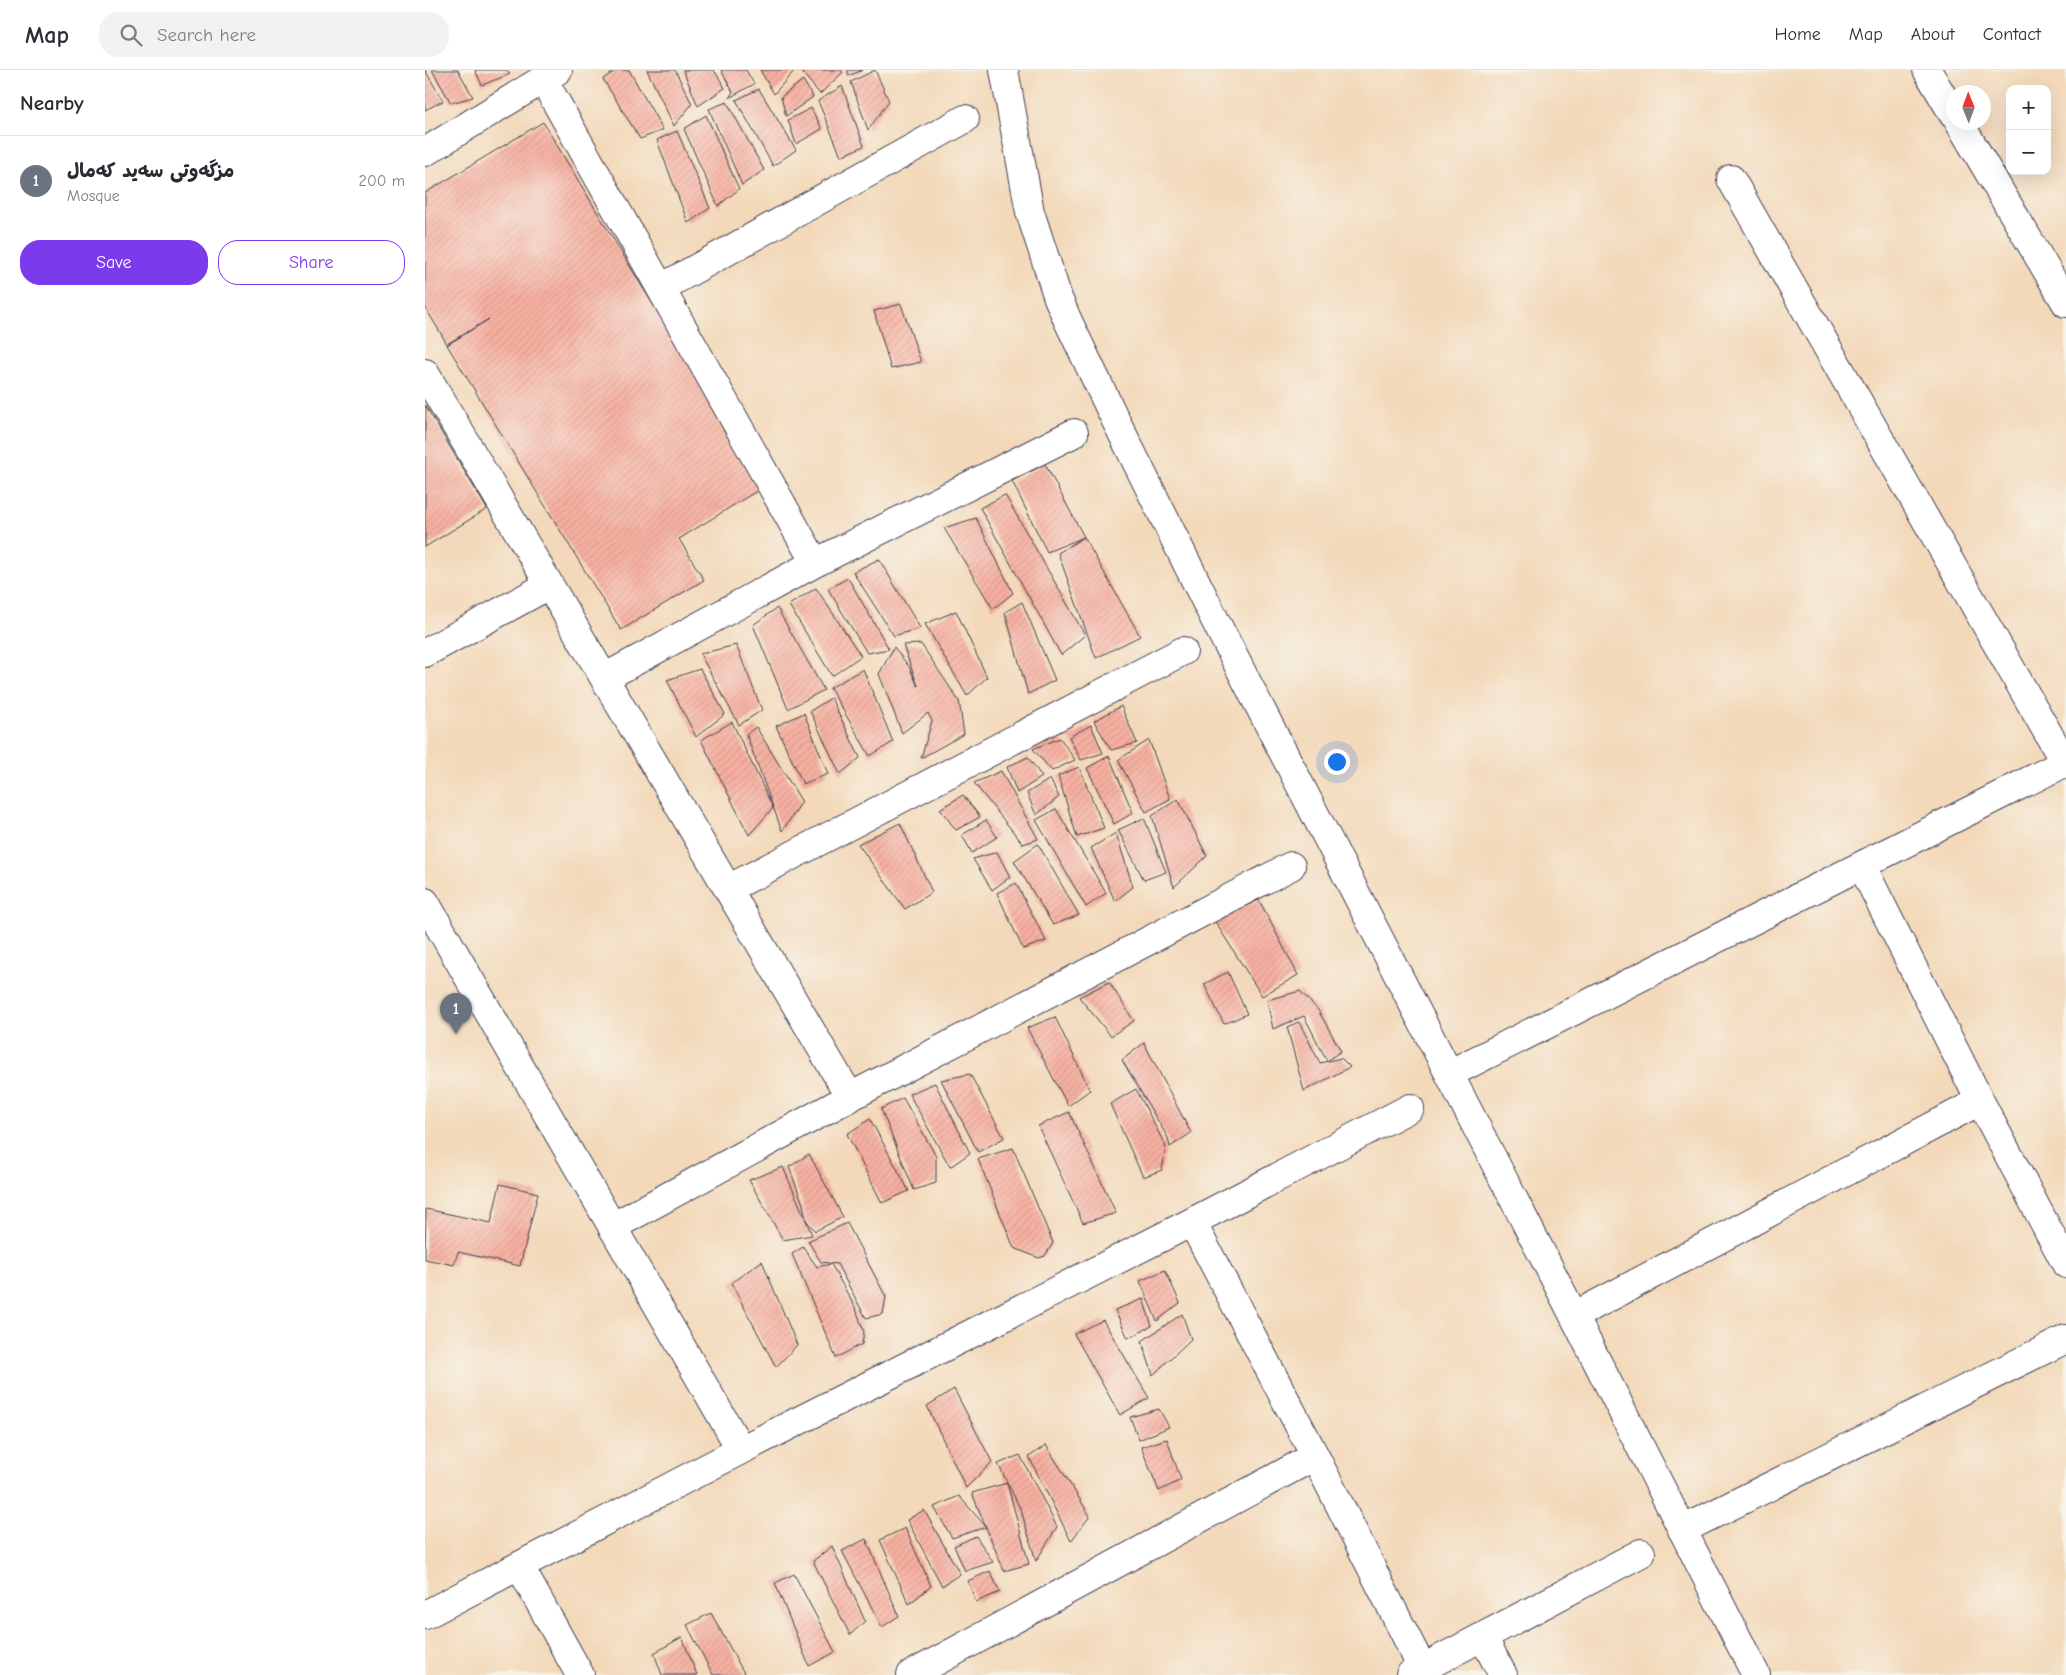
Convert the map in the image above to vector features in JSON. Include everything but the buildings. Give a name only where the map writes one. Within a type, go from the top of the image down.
[{"type":"street","points":[[1004,70],[1031,212],[1058,298],[1115,419],[1219,628],[1574,1316],[1756,1675]]},
{"type":"street","points":[[1927,70],[1946,102]]},
{"type":"street","points":[[425,152],[551,74],[661,288],[815,563]]},
{"type":"street","points":[[661,288],[965,119]]},
{"type":"street","points":[[1964,130],[2066,303]]},
{"type":"street","points":[[1449,1074],[2065,763],[1731,179]]},
{"type":"street","points":[[425,374],[850,1097]]},
{"type":"street","points":[[604,678],[815,563],[1073,433]]},
{"type":"street","points":[[425,653],[549,585]]},
{"type":"street","points":[[728,889],[1183,651]]},
{"type":"street","points":[[612,1227],[850,1097],[1291,866]]},
{"type":"street","points":[[1862,866],[1980,1101],[2066,1264]]},
{"type":"street","points":[[425,902],[741,1450]]},
{"type":"street","points":[[1574,1316],[1980,1101]]},
{"type":"street","points":[[425,1615],[741,1450],[1192,1222],[1410,1108]]},
{"type":"street","points":[[1192,1222],[1315,1456],[1416,1672],[1641,1553]]},
{"type":"street","points":[[1682,1530],[2066,1339]]},
{"type":"street","points":[[911,1675],[1315,1456]]},
{"type":"street","points":[[520,1567],[580,1675]]},
{"type":"street","points":[[1483,1637],[1503,1675]]},
{"type":"place","name":"مزگەوتی سەید کەمال","points":[[456,1034]]}]
